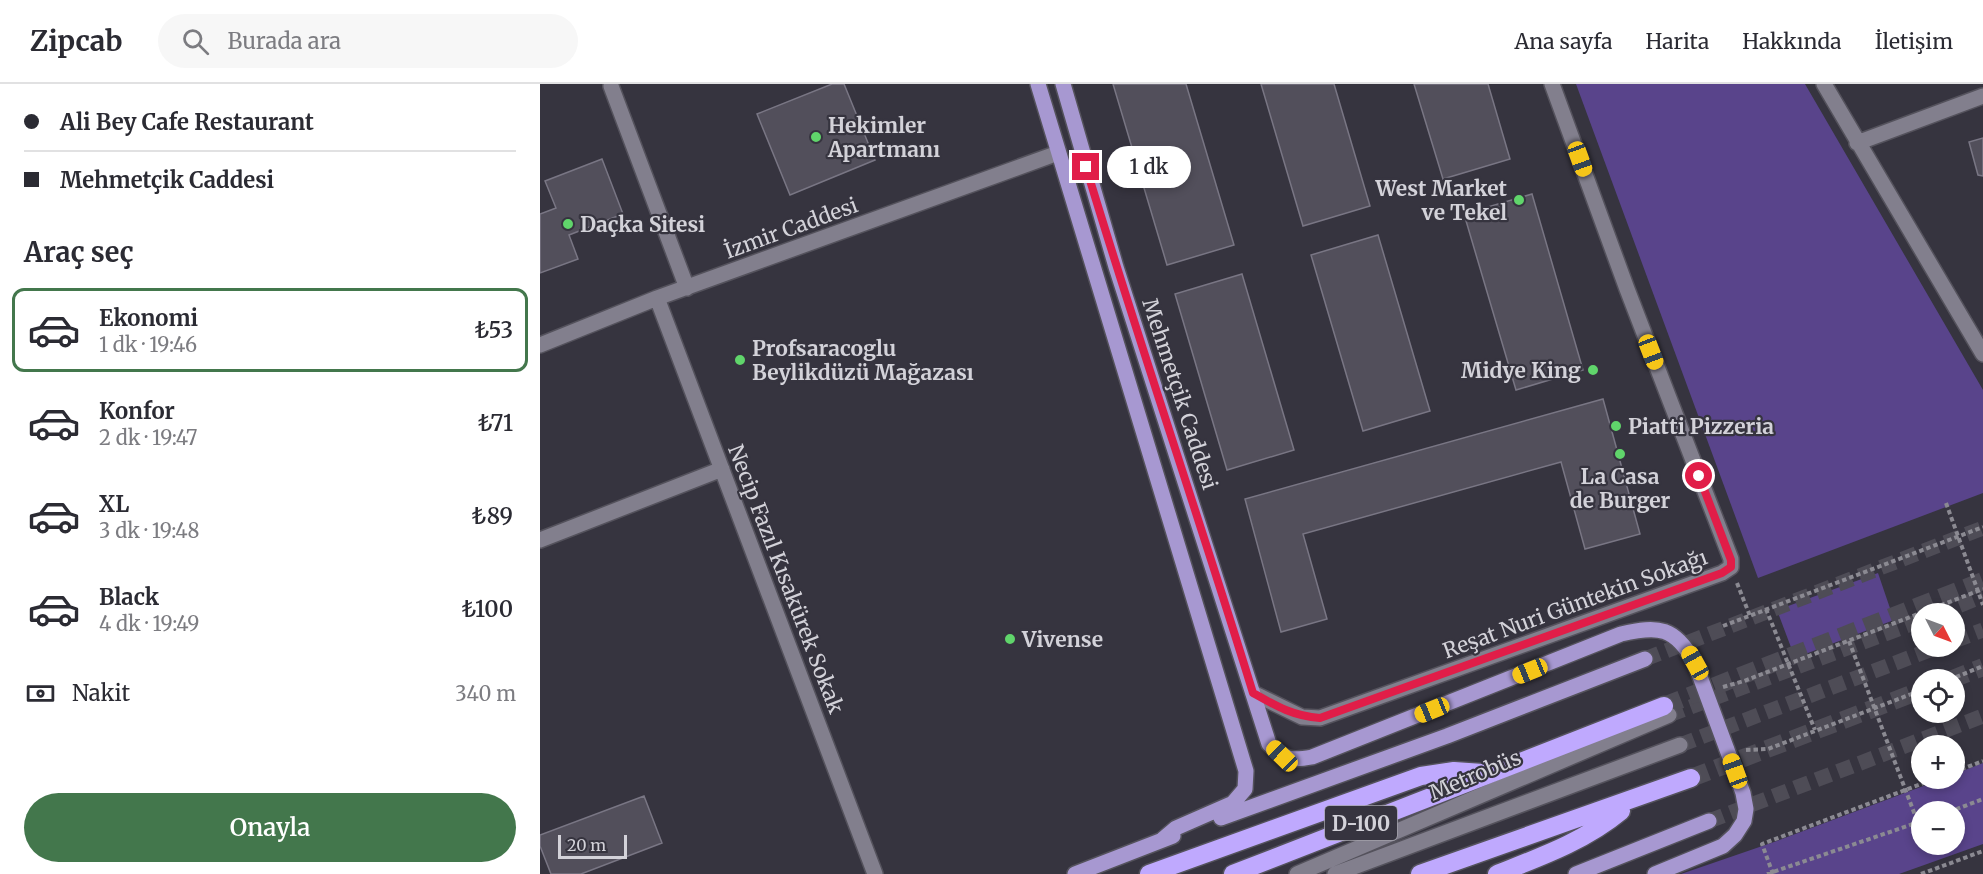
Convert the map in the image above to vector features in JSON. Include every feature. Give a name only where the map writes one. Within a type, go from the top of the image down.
[{"type":"highway","name":"D-100","points":[[1233,874],[1491,774],[1667,711]]},
{"type":"highway","points":[[1149,874],[1420,776],[1454,771],[1491,774]]},
{"type":"highway","points":[[1420,874],[1691,778]]},
{"type":"highway","points":[[1497,874],[1587,835],[1634,800]]},
{"type":"main road","points":[[1038,84],[1246,771],[1245,789],[1233,803],[1176,828],[1163,839]]},
{"type":"main road","name":"Mehmetçik Caddesi","points":[[1063,84],[1116,267],[1269,744],[1282,756],[1295,761],[1312,758],[1621,634],[1647,628],[1659,629],[1673,636],[1686,647],[1695,663],[1728,750],[1746,809],[1744,821],[1735,835],[1723,846],[1655,874]]},
{"type":"main road","points":[[1058,153],[1080,147]]},
{"type":"main road","points":[[1075,874],[1163,839],[1447,736],[1645,659]]},
{"type":"main road","points":[[1576,874],[1709,821]]},
{"type":"street","name":"Reşat Nuri Güntekin Sokağı","points":[[1253,693],[1302,717],[1320,718],[1722,573],[1731,567],[1731,560],[1627,289],[1552,84]]},
{"type":"street","points":[[1824,84],[1983,354]]},
{"type":"street","points":[[611,86],[687,288]]},
{"type":"street","points":[[1857,143],[1983,96]]},
{"type":"street","name":"İzmir Caddesi","points":[[540,345],[657,298],[1058,153]]},
{"type":"street","name":"Necip Fazıl Kısakürek Sokak","points":[[657,298],[875,874]]},
{"type":"street","points":[[540,540],[722,469]]},
{"type":"street","name":"Metrobüs","points":[[1297,874],[1667,711]]},
{"type":"street","name":"Metrobüs","points":[[1335,874],[1680,745]]},
{"type":"path","points":[[1946,502],[1980,590],[1983,605]]},
{"type":"path","points":[[1724,626],[1983,527]]},
{"type":"path","points":[[1731,567],[1750,616]]},
{"type":"path","points":[[1744,681],[1980,590]]},
{"type":"path","points":[[1766,609],[1815,730]]},
{"type":"path","points":[[1849,641],[1911,801]]},
{"type":"path","points":[[1965,673],[1983,666]]},
{"type":"path","points":[[1728,750],[1768,749],[1911,694]]},
{"type":"path","points":[[1965,768],[1983,761]]},
{"type":"path","points":[[1773,873],[1762,844],[1911,788]]},
{"type":"path","points":[[1965,806],[1983,799]]},
{"type":"path","points":[[1767,874],[1911,825]]},
{"type":"path","points":[[1921,874],[1983,851]]},
{"type":"shaded area","points":[[1576,84],[1805,84],[1983,390],[1983,493],[1758,578]]},
{"type":"shaded area","points":[[1878,573],[1894,620],[1795,658],[1777,610]]},
{"type":"shaded area","points":[[1983,763],[1983,844],[1965,850],[1965,801],[1911,801],[1911,855],[1952,855],[1899,874],[1681,874],[1915,789],[1965,789],[1965,770]]},
{"type":"building","name":"Hekimler Apartmanı","points":[[832,84],[844,84],[875,160],[790,195],[757,114]]},
{"type":"building","points":[[1113,84],[1186,84],[1234,245],[1167,265]]},
{"type":"building","points":[[1261,84],[1334,84],[1370,206],[1303,226]]},
{"type":"building","points":[[1414,84],[1488,84],[1510,159],[1443,179]]},
{"type":"building","points":[[1983,138],[1983,176],[1978,175],[1969,142]]},
{"type":"building","name":"Daçka Sitesi","points":[[602,159],[623,214],[569,235],[578,259],[540,273],[540,214],[556,208],[545,181]]},
{"type":"building","points":[[1532,194],[1583,370],[1516,390],[1464,214]]},
{"type":"building","points":[[1378,235],[1430,411],[1363,431],[1311,255]]},
{"type":"building","points":[[1242,274],[1294,450],[1227,470],[1175,294]]},
{"type":"building","points":[[1603,399],[1640,534],[1585,549],[1561,462],[1303,534],[1327,619],[1281,632],[1245,499]]},
{"type":"building","points":[[644,796],[662,843],[581,874],[551,874],[540,846],[540,835]]},
{"type":"tunnel","points":[[1645,659],[1983,528]]},
{"type":"tunnel","points":[[1664,706],[1983,581]]},
{"type":"tunnel","points":[[1965,603],[1983,596]]},
{"type":"tunnel","points":[[1669,715],[1911,624]]},
{"type":"tunnel","points":[[1965,637],[1983,630]]},
{"type":"tunnel","points":[[1680,745],[1911,657]]},
{"type":"tunnel","points":[[1965,674],[1983,667]]},
{"type":"tunnel","points":[[1691,778],[1911,694]]},
{"type":"tunnel","points":[[1709,821],[1983,716]]},
{"type":"place","name":"Hekimler Apartmanı","points":[[816,137]]},
{"type":"place","name":"West Market ve Tekel","points":[[1519,200]]},
{"type":"place","name":"Daçka Sitesi","points":[[568,224]]},
{"type":"place","name":"Profsaracoglu Beylikdüzü Mağazası","points":[[740,360]]},
{"type":"place","name":"Midye King","points":[[1593,370]]},
{"type":"place","name":"Piatti Pizzeria","points":[[1616,426]]},
{"type":"place","name":"La Casa de Burger","points":[[1620,454]]},
{"type":"place","name":"Vivense","points":[[1010,639]]},
{"type":"route","points":[[1086,167],[1253,693],[1272,704],[1302,717],[1320,718],[1722,573],[1731,567],[1731,560],[1699,476]]}]
